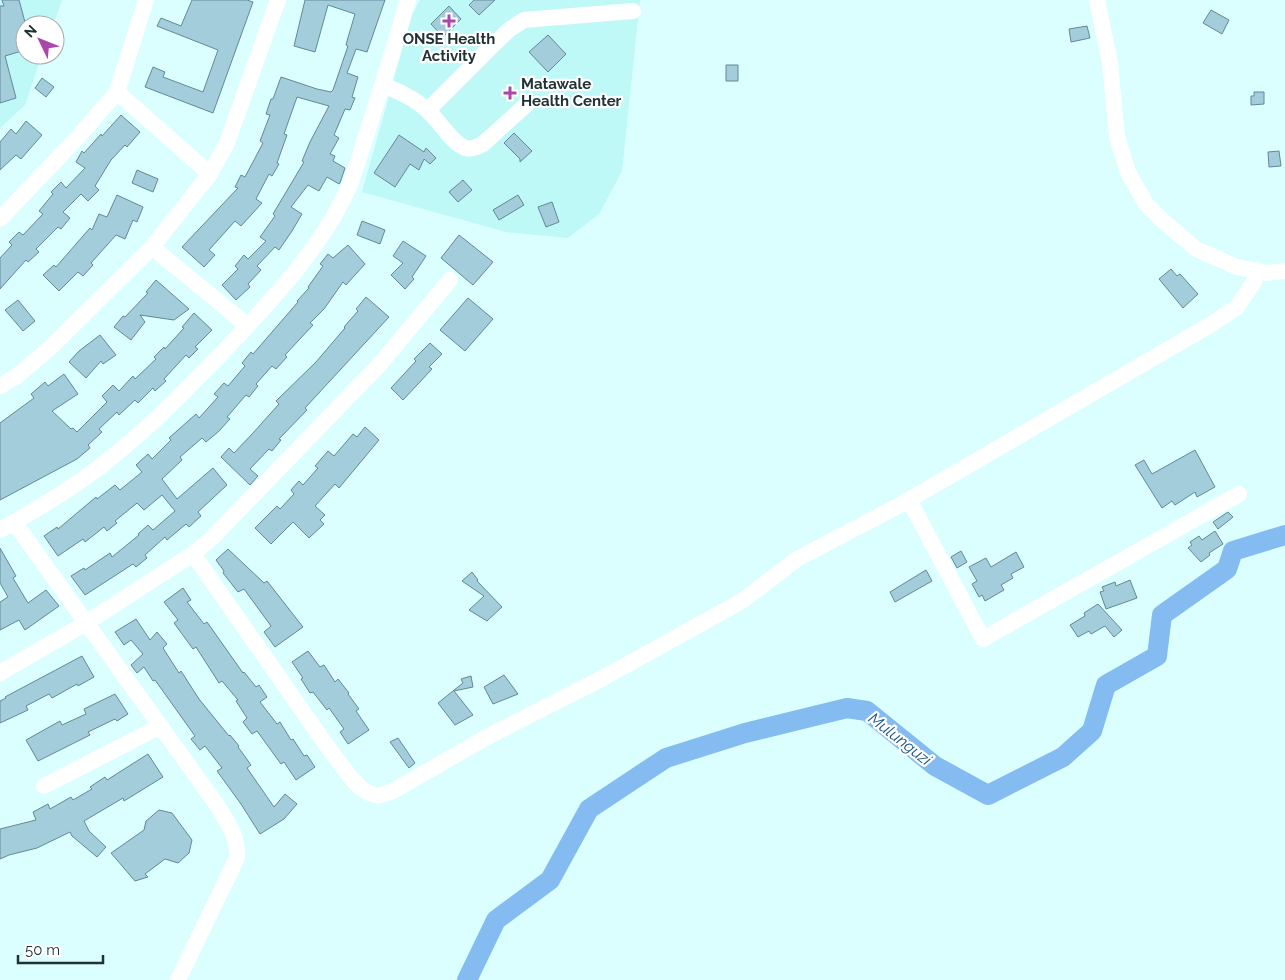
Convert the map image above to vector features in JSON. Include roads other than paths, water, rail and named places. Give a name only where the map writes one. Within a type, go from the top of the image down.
[{"type":"street","points":[[0,220],[78,137],[117,92],[146,0]]},
{"type":"street","points":[[0,386],[17,376],[50,347],[152,247],[210,174],[228,143],[278,0]]},
{"type":"street","points":[[178,980],[237,858],[238,847],[233,831],[217,805],[86,623],[7,526],[84,478],[110,459],[169,407],[248,326],[285,285],[312,250],[332,219],[349,186],[383,85],[408,0]]},
{"type":"street","points":[[1097,0],[1110,62],[1116,137],[1128,172],[1146,204],[1196,249],[1237,266],[1266,272],[1285,272]]},
{"type":"street","points":[[428,110],[510,29],[524,20],[633,11]]},
{"type":"street","points":[[383,85],[404,94],[428,110],[457,142],[468,149],[476,148],[483,144],[527,104]]},
{"type":"street","points":[[117,92],[210,174]]},
{"type":"street","points":[[152,247],[248,326]]},
{"type":"street","points":[[192,554],[327,746],[361,788],[378,796],[393,791],[487,737],[601,678],[742,601],[797,558],[909,500],[1210,325],[1237,307],[1254,282],[1257,270]]},
{"type":"street","points":[[0,673],[86,623],[192,554],[230,519],[380,364],[450,280]]},
{"type":"street","points":[[909,500],[983,638],[1239,494]]},
{"type":"street","points":[[44,786],[161,726]]},
{"type":"waterway","name":"Mulunguzi","points":[[467,980],[496,920],[550,880],[589,809],[666,758],[745,733],[847,708],[867,711],[935,766],[988,795],[1063,757],[1092,731],[1106,685],[1157,656],[1162,615],[1227,569],[1233,551],[1285,535]]},
{"type":"place","name":"ONSE Health Activity","points":[[449,21]]},
{"type":"place","name":"Matawale Health Center","points":[[510,93]]}]
